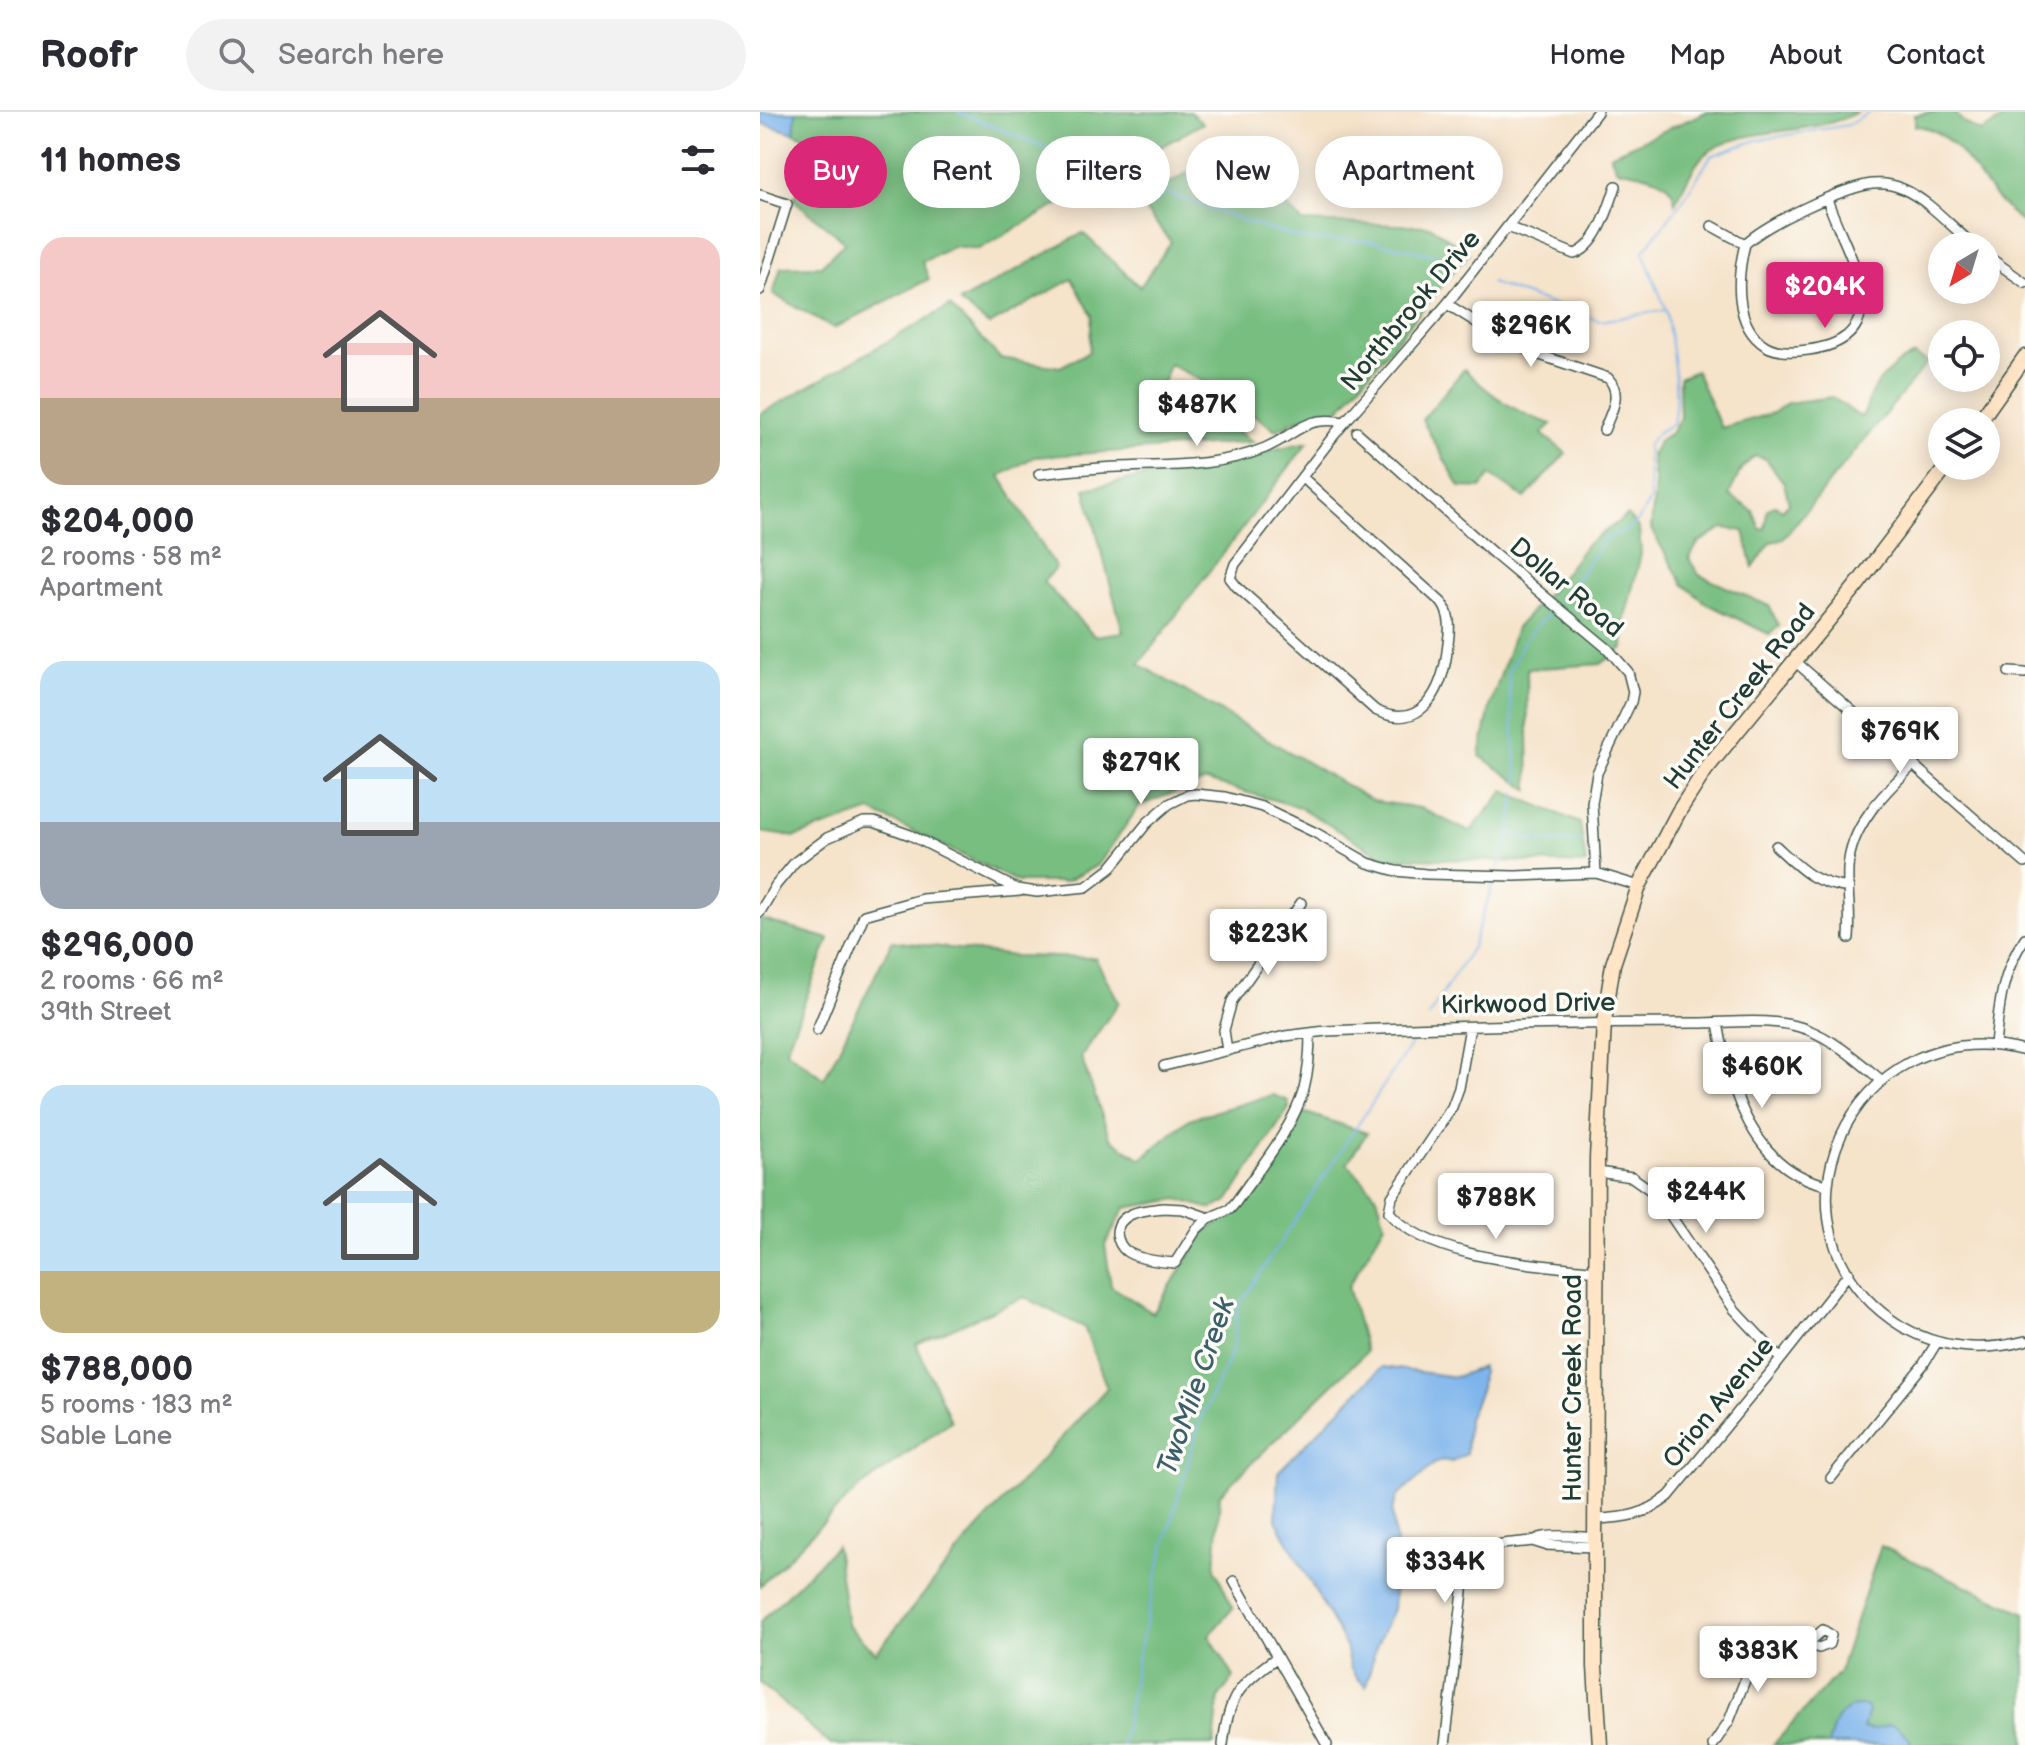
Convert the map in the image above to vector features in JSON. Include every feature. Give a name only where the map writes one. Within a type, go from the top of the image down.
[{"type":"main road","points":[[1989,408],[2025,357]]},
{"type":"main road","name":"Hunter Creek Road","points":[[1600,1745],[1595,1667],[1598,1172],[1604,1022],[1613,964],[1639,886],[1679,811],[1706,769],[1796,662],[1936,480]]},
{"type":"street","name":"Northbrook Drive","points":[[1302,477],[1442,603],[1448,612],[1450,626],[1444,676],[1430,700],[1411,715],[1400,718],[1375,710],[1230,578],[1235,564],[1302,477],[1345,422],[1447,304],[1597,112]]},
{"type":"street","points":[[1827,199],[1861,289],[1860,319],[1856,328],[1842,341],[1813,350],[1783,351],[1765,345],[1757,339],[1747,322],[1739,293],[1740,264],[1745,244],[1765,228],[1827,199],[1864,186],[1894,185],[1928,205],[1959,232]]},
{"type":"street","points":[[1508,227],[1574,254],[1584,251],[1593,243],[1616,186]]},
{"type":"street","points":[[760,195],[787,204],[760,290]]},
{"type":"street","points":[[1712,226],[1745,244]]},
{"type":"street","points":[[2000,265],[2025,283]]},
{"type":"street","points":[[1447,304],[1495,334],[1540,355],[1608,378],[1615,386],[1616,395],[1604,430]]},
{"type":"street","points":[[1039,474],[1226,460],[1264,448],[1317,420],[1345,422]]},
{"type":"street","name":"Dollar Road","points":[[1357,432],[1494,554],[1590,633],[1628,672],[1633,692],[1631,702],[1597,773],[1592,803],[1596,873]]},
{"type":"street","points":[[1796,662],[2025,863]]},
{"type":"street","points":[[2009,672],[2025,673]]},
{"type":"street","points":[[1849,938],[1849,857],[1860,828],[1882,797],[1913,765]]},
{"type":"street","points":[[817,1030],[864,915],[922,899],[1077,890],[1095,883],[1110,869],[1154,816],[1178,799],[1196,794],[1225,797],[1262,807],[1368,863],[1396,871],[1515,876],[1596,873],[1639,886]]},
{"type":"street","points":[[760,912],[795,862],[827,838],[864,822],[910,835],[1017,889],[1027,891]]},
{"type":"street","points":[[1776,846],[1810,877],[1828,885],[1849,888]]},
{"type":"street","points":[[1227,1051],[1224,1030],[1232,1001],[1301,903]]},
{"type":"street","points":[[1995,1045],[2003,982],[2025,938]]},
{"type":"street","name":"Kirkwood Drive","points":[[1164,1066],[1310,1033],[1604,1022],[1768,1023],[1807,1030],[1841,1048],[1881,1080]]},
{"type":"street","points":[[1718,1023],[1732,1084],[1753,1129],[1769,1154],[1793,1174],[1828,1185]]},
{"type":"street","points":[[1470,1027],[1459,1088],[1452,1107],[1392,1197],[1389,1212],[1406,1228],[1442,1245],[1471,1254],[1597,1271]]},
{"type":"street","points":[[1209,1218],[1183,1209],[1143,1210],[1125,1217],[1117,1235],[1127,1252],[1175,1263],[1196,1230],[1209,1218],[1230,1209],[1292,1118],[1303,1091],[1309,1062],[1310,1033]]},
{"type":"street","points":[[2025,1051],[1969,1044],[1943,1048],[1910,1061],[1881,1080],[1850,1117],[1835,1150],[1828,1185],[1834,1239],[1849,1273],[1869,1299],[1893,1321],[1937,1342],[1983,1348],[2025,1341]]},
{"type":"street","points":[[1598,1172],[1632,1177],[1656,1194],[1734,1309],[1781,1359]]},
{"type":"street","name":"Orion Avenue","points":[[1596,1519],[1636,1516],[1654,1508],[1669,1496],[1849,1273]]},
{"type":"street","points":[[1831,1478],[1923,1365],[1937,1342]]},
{"type":"street","points":[[1445,1745],[1464,1583],[1470,1564],[1492,1546],[1512,1541],[1532,1541],[1545,1545],[1595,1542]]},
{"type":"street","points":[[1234,1581],[1327,1745]]},
{"type":"street","points":[[1713,1745],[1729,1721],[1754,1657],[1807,1644]]},
{"type":"street","points":[[1223,1745],[1228,1713],[1235,1694],[1248,1679],[1276,1658]]},
{"type":"green space","points":[[796,112],[1190,112],[1203,123],[1170,142],[1170,136],[1036,136],[1036,208],[1052,208],[979,249],[954,246],[922,262],[929,279],[834,328],[773,294],[781,267],[821,266],[845,242],[804,208],[887,208],[887,136],[803,136],[794,133]]},
{"type":"green space","points":[[1706,112],[1857,112],[1821,125],[1758,134],[1720,145],[1700,159],[1675,203],[1673,194],[1662,181],[1617,169],[1610,155]]},
{"type":"green space","points":[[1956,112],[1969,126],[1981,132],[2014,112],[2025,112],[2025,225],[1997,199],[1951,143],[1928,129],[1915,126],[1915,115]]},
{"type":"green space","points":[[1186,174],[1186,208],[1289,208],[1302,222],[1430,226],[1469,253],[1338,411],[1308,415],[1276,430],[1216,388],[1169,364],[1159,397],[1220,420],[1253,442],[1034,457],[1000,476],[1056,568],[1043,582],[1094,636],[1123,632],[1085,489],[1308,442],[1139,664],[1373,801],[1420,808],[1470,832],[1504,791],[1580,823],[1586,864],[1383,857],[1299,807],[1206,781],[1140,805],[1098,865],[1065,882],[1018,882],[871,811],[795,837],[760,832],[760,414],[950,306],[1000,358],[1060,367],[1089,352],[1092,315],[1072,279],[989,325],[959,302],[1083,233],[1140,287],[1171,242],[1144,208],[1170,208],[1170,183]]},
{"type":"green space","points":[[1914,355],[1928,362],[1783,539],[1771,542],[1753,568],[1744,531],[1723,528],[1698,543],[1689,559],[1699,575],[1769,606],[1779,626],[1769,634],[1707,604],[1683,584],[1651,529],[1655,486],[1651,455],[1680,418],[1679,378],[1696,371],[1721,428],[1773,413],[1787,403],[1832,397],[1860,417],[1871,394],[1896,366]],"holes":[[[1755,456],[1766,459],[1784,483],[1789,503],[1782,510],[1775,505],[1767,510],[1765,529],[1760,529],[1753,511],[1729,495],[1741,469]]]},
{"type":"green space","points":[[1464,369],[1505,402],[1527,415],[1552,424],[1542,434],[1566,453],[1525,498],[1490,475],[1481,488],[1460,487],[1422,420]]},
{"type":"green space","points":[[1628,515],[1639,529],[1641,554],[1625,618],[1623,648],[1601,664],[1527,669],[1529,790],[1480,756],[1490,707],[1516,628],[1559,581],[1586,545]]},
{"type":"green space","points":[[760,919],[829,939],[786,1050],[824,1079],[892,941],[1015,956],[1095,958],[1119,1002],[1081,1057],[1110,1138],[1141,1159],[1189,1119],[1273,1095],[1288,1101],[1289,1108],[1228,1201],[1211,1209],[1178,1199],[1125,1208],[1105,1245],[1111,1286],[1153,1313],[1206,1230],[1239,1212],[1303,1112],[1367,1133],[1347,1163],[1377,1196],[1385,1224],[1348,1287],[1366,1352],[1220,1494],[1215,1569],[1233,1608],[1209,1635],[1234,1677],[1219,1697],[1214,1745],[831,1745],[760,1683],[760,1622],[836,1546],[847,1625],[876,1653],[966,1542],[1107,1388],[1084,1327],[1024,1297],[916,1344],[951,1421],[852,1494],[760,1586]]},
{"type":"green space","points":[[1881,1546],[2025,1613],[2025,1745],[1773,1745],[1839,1672]]},
{"type":"water","points":[[760,112],[796,112],[794,133],[760,123]]},
{"type":"water","points":[[1382,1367],[1456,1377],[1482,1367],[1481,1388],[1468,1419],[1466,1454],[1452,1462],[1442,1460],[1434,1464],[1397,1497],[1392,1512],[1397,1552],[1393,1609],[1376,1647],[1366,1686],[1353,1673],[1345,1645],[1276,1520],[1278,1472]]},
{"type":"water","points":[[1857,1706],[1865,1706],[1869,1712],[1863,1728],[1871,1730],[1891,1724],[1911,1741],[1909,1745],[1828,1745],[1840,1715]]},
{"type":"waterway","name":"TwoMile Creek","points":[[958,112],[1111,174],[1268,229],[1309,240],[1370,241],[1466,262]]},
{"type":"waterway","points":[[1491,283],[1600,321],[1666,310],[1643,252],[1685,197],[1711,156],[1757,140],[1848,125],[1870,112]]},
{"type":"waterway","points":[[1560,602],[1606,538],[1629,529],[1638,521],[1650,500],[1647,446],[1658,432],[1673,424],[1675,410],[1674,367],[1666,310]]},
{"type":"waterway","name":"TwoMile Creek","points":[[1518,782],[1508,673],[1522,644],[1556,608]]},
{"type":"waterway","name":"TwoMile Creek","points":[[1498,869],[1510,832],[1516,793]]},
{"type":"waterway","points":[[1510,832],[1534,842],[1583,841]]},
{"type":"waterway","name":"TwoMile Creek","points":[[1428,1017],[1472,947],[1495,879]]},
{"type":"waterway","name":"TwoMile Creek","points":[[1122,1745],[1138,1655],[1163,1550],[1200,1421],[1233,1349],[1238,1307],[1417,1035]]}]
